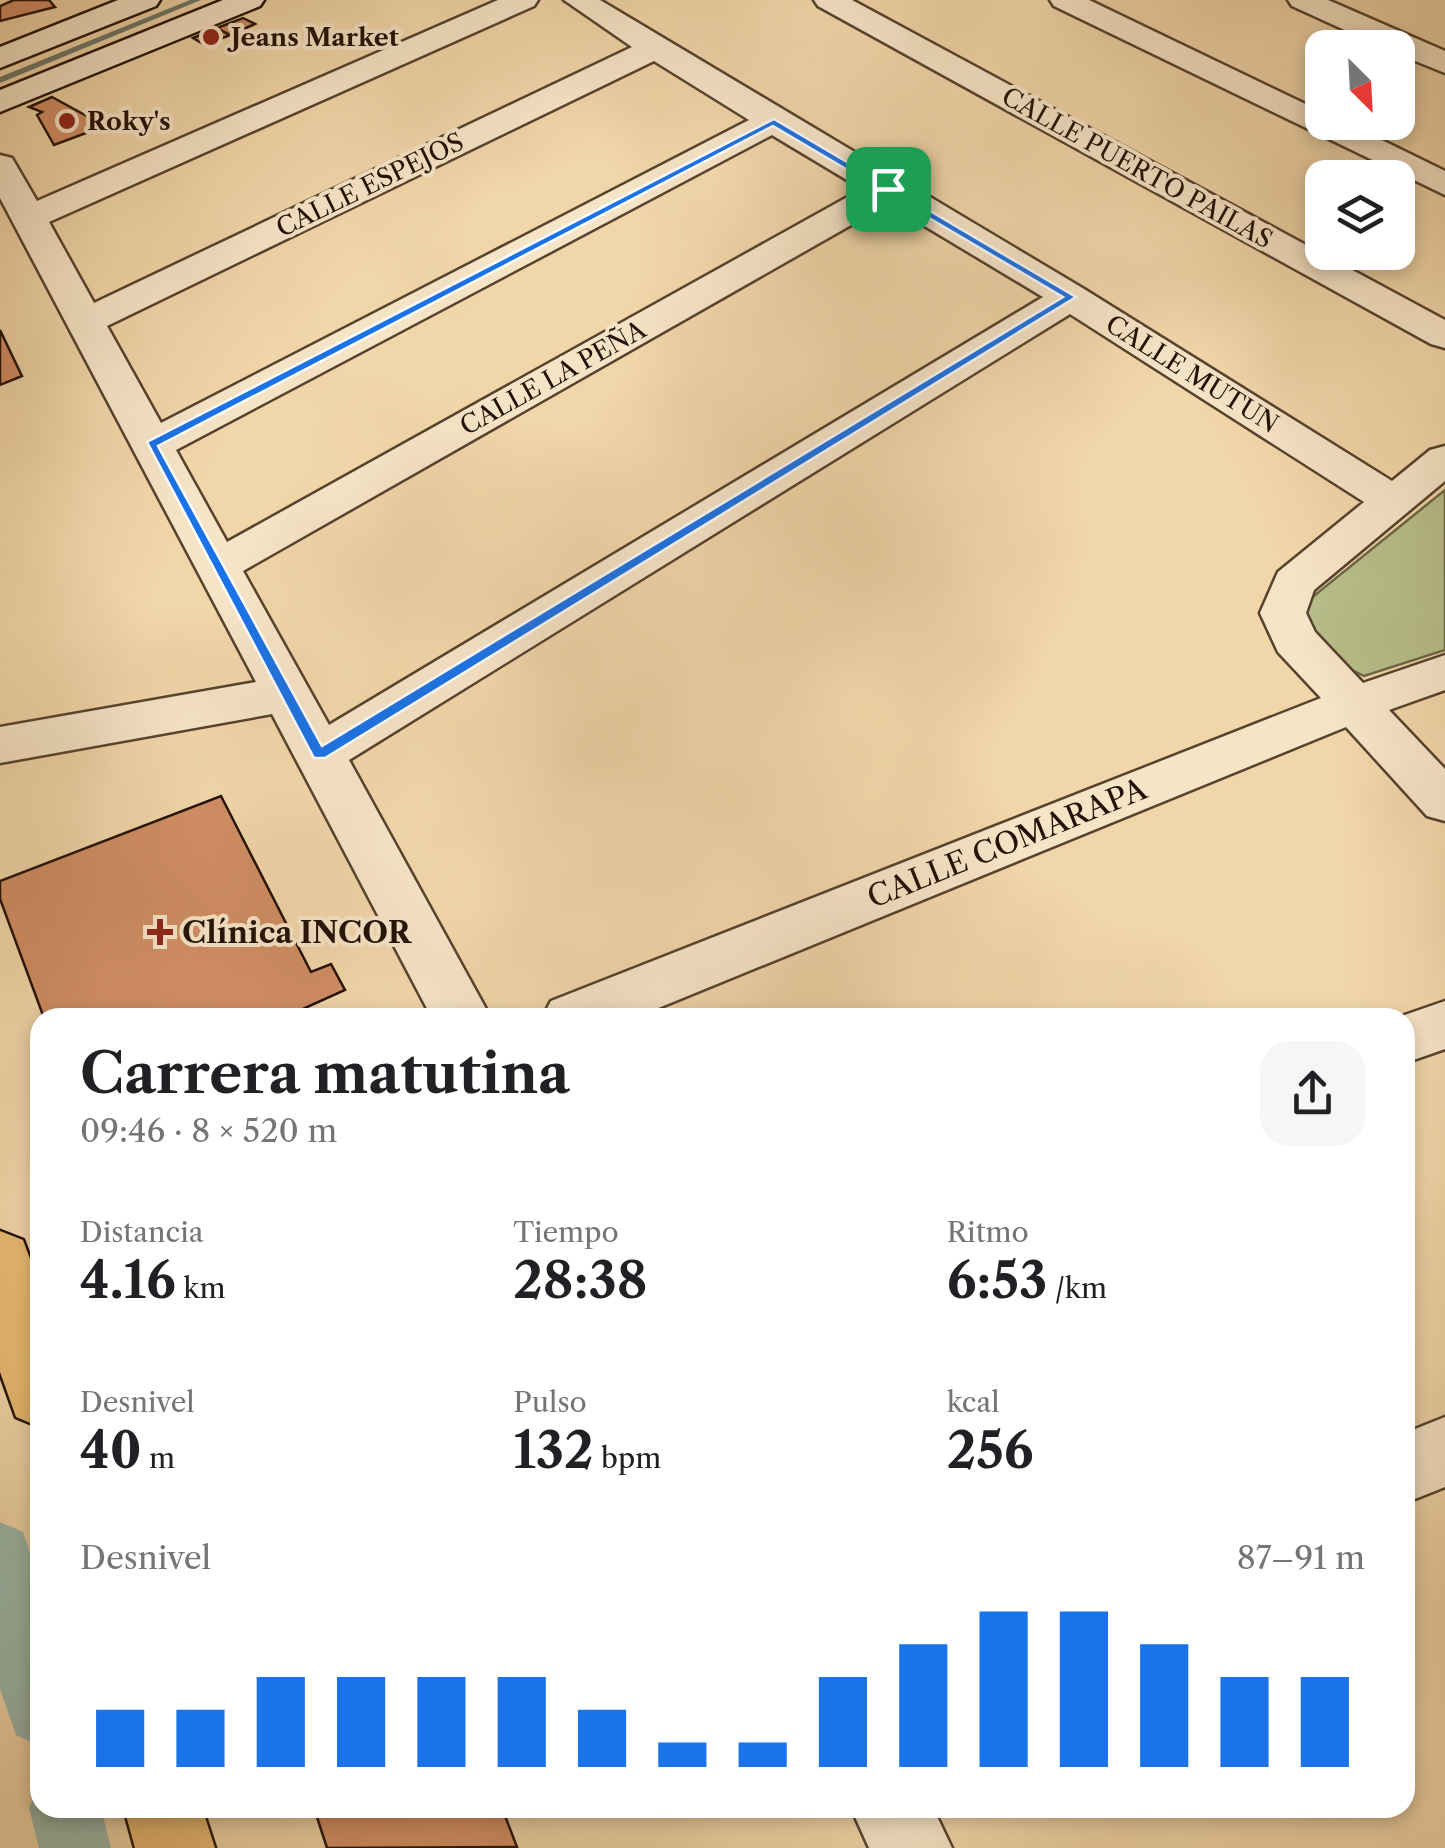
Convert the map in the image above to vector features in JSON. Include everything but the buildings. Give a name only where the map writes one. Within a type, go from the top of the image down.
[{"type":"main road","points":[[0,1262],[30,1361]]},
{"type":"main road","points":[[166,1818],[175,1848]]},
{"type":"street","points":[[0,58],[145,0]]},
{"type":"street","points":[[4,103],[249,0]]},
{"type":"street","points":[[29,218],[523,0]]},
{"type":"street","name":"CALLE MUTUN","points":[[579,0],[774,122],[1070,297],[1393,501]]},
{"type":"street","name":"CALLE PUERTO PAILAS","points":[[829,0],[1445,336]]},
{"type":"street","points":[[1064,0],[1445,184]]},
{"type":"street","points":[[1303,0],[1445,62]]},
{"type":"street","name":"CALLE ESPEJOS","points":[[86,322],[655,48]]},
{"type":"street","points":[[152,445],[774,122]]},
{"type":"street","points":[[0,165],[457,1008]]},
{"type":"street","name":"CALLE LA PEÑA","points":[[218,566],[888,189]]},
{"type":"street","points":[[320,754],[1070,297]]},
{"type":"street","points":[[1445,460],[1294,583],[1283,613],[1294,640],[1445,802]]},
{"type":"street","name":"CALLE COMARAPA","points":[[595,1008],[1354,704],[1445,672]]},
{"type":"street","points":[[0,744],[287,694]]},
{"type":"street","points":[[1415,1036],[1445,1025]]},
{"type":"street","points":[[1415,1464],[1445,1452]]},
{"type":"street","points":[[896,1818],[912,1848]]},
{"type":"green space","points":[[1445,490],[1445,650],[1364,676],[1330,659],[1301,613],[1310,599]]},
{"type":"waterway","points":[[0,80],[197,0]]},
{"type":"waterway","points":[[0,1555],[30,1672]]},
{"type":"waterway","points":[[68,1818],[75,1848]]},
{"type":"place","name":"Jeans Market","points":[[211,37]]},
{"type":"place","name":"Roky's","points":[[67,121]]},
{"type":"place","name":"Clínica INCOR","points":[[160,932]]},
{"type":"route","points":[[774,122],[888,189],[1070,297],[320,754],[152,445],[774,122]]}]
